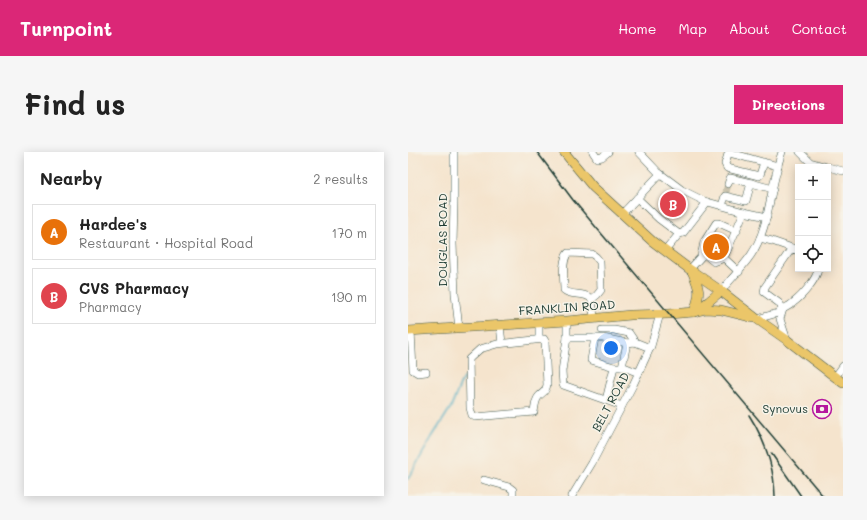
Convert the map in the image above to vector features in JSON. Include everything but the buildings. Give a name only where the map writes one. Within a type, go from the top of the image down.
[{"type":"main road","points":[[564,152],[593,187],[652,241],[843,383]]},
{"type":"main road","points":[[689,269],[698,285],[699,291],[698,301],[694,312]]},
{"type":"main road","points":[[694,312],[721,291]]},
{"type":"main road","name":"FRANKLIN ROAD","points":[[410,331],[694,312],[706,309],[721,310],[757,319]]},
{"type":"street","name":"DOUGLAS ROAD","points":[[454,152],[453,244],[455,294],[459,328]]},
{"type":"street","points":[[592,152],[597,158],[605,155]]},
{"type":"street","points":[[639,152],[660,174],[682,190],[707,202],[766,216]]},
{"type":"street","points":[[721,291],[739,272],[751,255],[760,238],[782,152]]},
{"type":"street","points":[[800,152],[810,162],[817,164]]},
{"type":"street","points":[[764,162],[759,176],[727,168],[725,164],[728,154],[730,153],[764,162],[778,166]]},
{"type":"street","points":[[831,168],[843,171]]},
{"type":"street","points":[[622,214],[660,174]]},
{"type":"street","points":[[722,206],[730,178],[773,188]]},
{"type":"street","points":[[726,191],[746,201],[751,183]]},
{"type":"street","points":[[637,198],[659,219],[678,234]]},
{"type":"street","points":[[665,251],[678,234],[683,233],[707,202]]},
{"type":"street","points":[[702,252],[714,262],[724,258],[744,212]]},
{"type":"street","points":[[689,269],[701,257],[704,242],[716,223],[737,231]]},
{"type":"street","points":[[760,238],[795,249],[765,287],[764,292],[779,303],[783,309]]},
{"type":"street","points":[[592,298],[601,290],[600,262],[592,254],[568,253],[564,262],[564,290],[571,294],[588,295],[592,298],[603,338]]},
{"type":"street","points":[[724,258],[739,272]]},
{"type":"street","points":[[757,319],[778,313],[794,302],[813,282],[818,272]]},
{"type":"street","points":[[783,309],[780,319],[787,340]]},
{"type":"street","name":"BELT ROAD","points":[[572,496],[592,463],[638,373],[650,348],[660,314]]},
{"type":"street","points":[[567,321],[567,338],[562,370],[563,385],[622,406]]},
{"type":"street","points":[[539,323],[539,339]]},
{"type":"street","points":[[500,326],[502,343]]},
{"type":"street","points":[[602,330],[629,332],[635,342]]},
{"type":"street","points":[[410,331],[413,370],[418,373],[426,372]]},
{"type":"street","points":[[567,338],[603,338],[627,343],[635,342],[650,348]]},
{"type":"street","points":[[595,338],[591,360],[614,367],[622,367],[638,373]]},
{"type":"street","points":[[539,339],[544,339],[545,341],[547,385],[545,391],[538,396],[534,412],[474,417],[470,408],[469,359],[480,349],[502,343],[539,339]]},
{"type":"street","points":[[622,367],[627,343]]},
{"type":"street","points":[[835,376],[843,366]]},
{"type":"street","points":[[606,400],[614,367]]},
{"type":"street","points":[[484,480],[510,486],[513,490],[514,496]]},
{"type":"waterway","points":[[408,479],[451,407],[463,378]]},
{"type":"tunnel","points":[[726,192],[728,184]]},
{"type":"railway","points":[[537,152],[573,200],[823,496]]},
{"type":"railway","points":[[749,415],[760,434],[768,454],[773,475],[775,496]]},
{"type":"railway","points":[[771,453],[801,496]]},
{"type":"place","name":"CVS Pharmacy","points":[[673,204]]},
{"type":"place","name":"Hardee's","points":[[716,247]]},
{"type":"place","name":"Synovus","points":[[822,409]]}]
